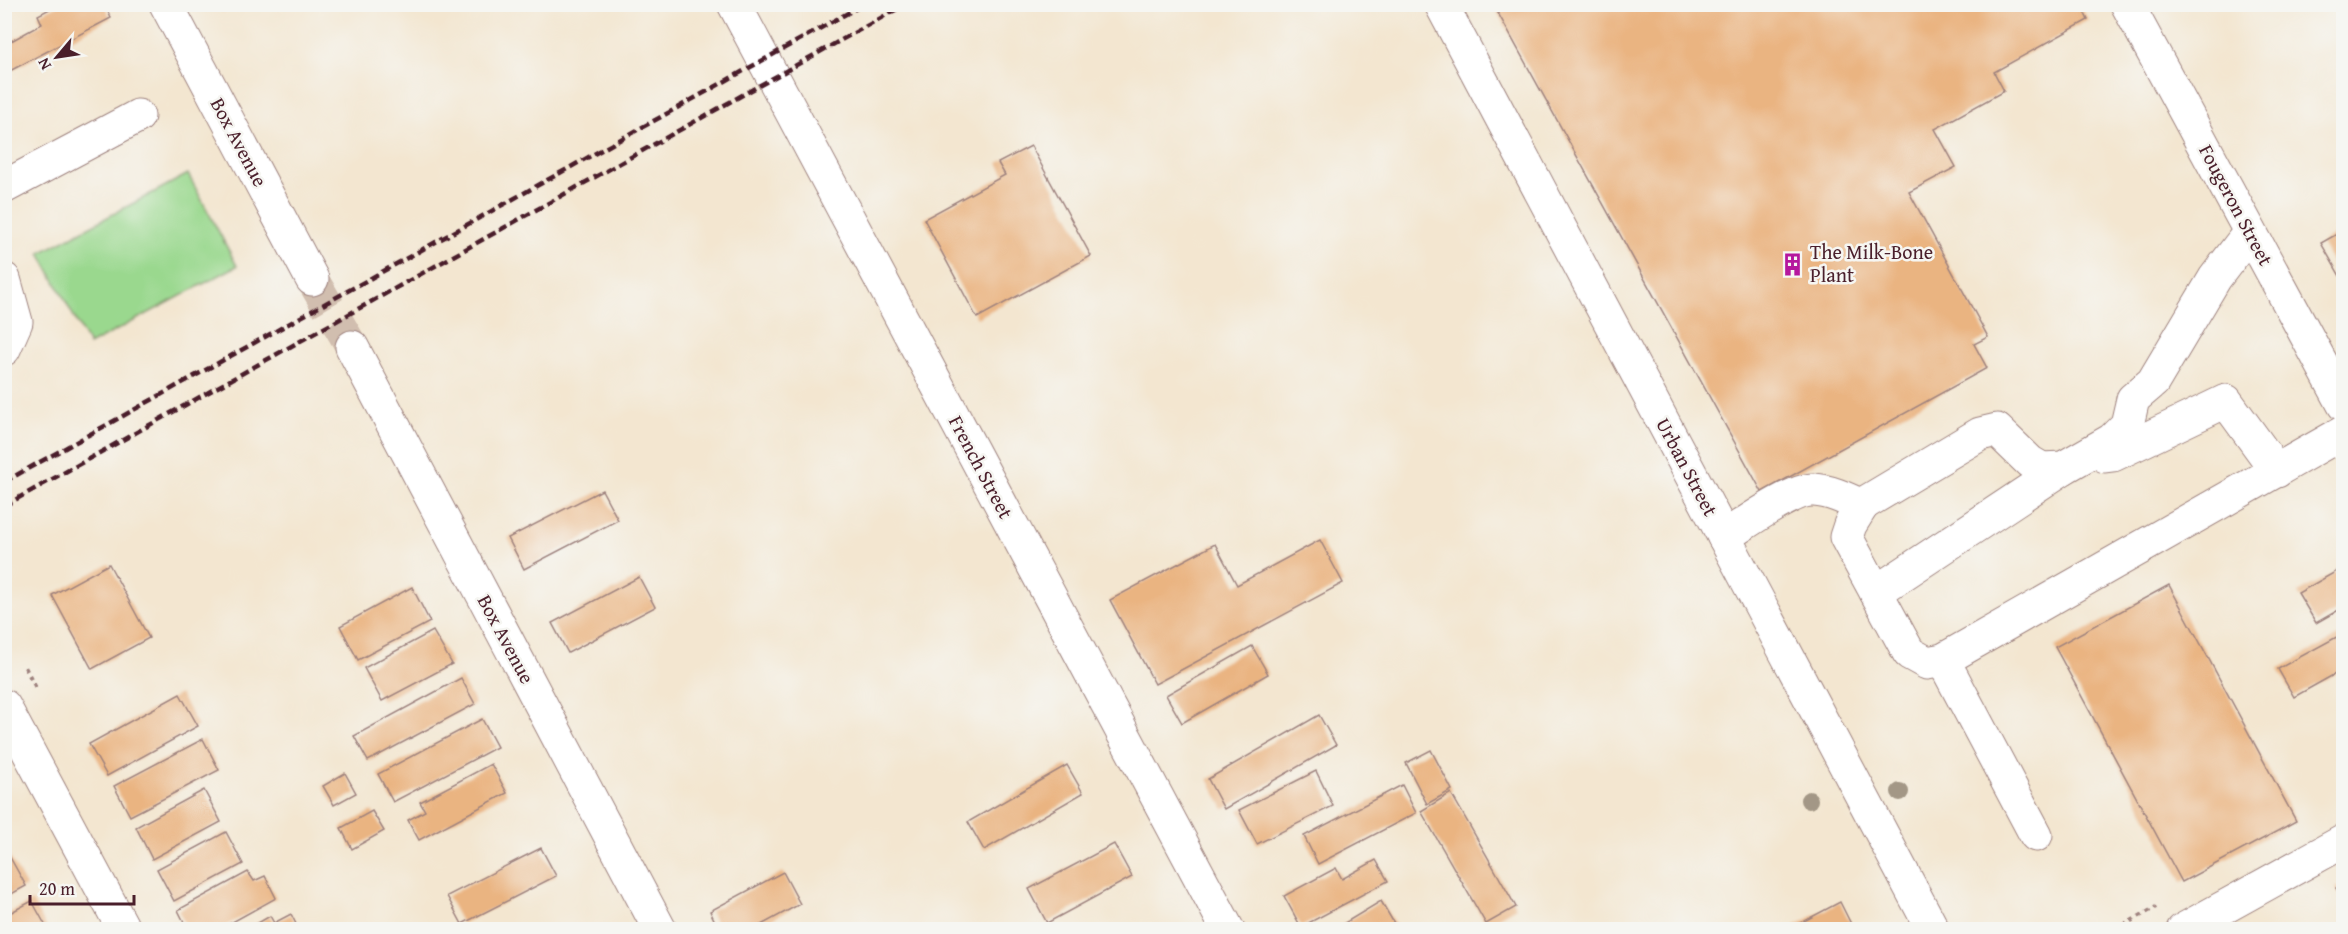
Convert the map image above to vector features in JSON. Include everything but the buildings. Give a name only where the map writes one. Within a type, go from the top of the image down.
[{"type":"street","name":"Box Avenue","points":[[165,4],[312,279]]},
{"type":"street","name":"French Street","points":[[734,4],[1228,930]]},
{"type":"street","name":"Urban Street","points":[[1441,4],[1933,930]]},
{"type":"street","name":"Fougeron Street","points":[[2127,4],[2343,405]]},
{"type":"street","points":[[4,187],[138,116]]},
{"type":"street","points":[[1876,592],[2075,461],[2112,440],[2127,424],[2133,399],[2153,382],[2215,278],[2250,232]]},
{"type":"street","points":[[4,279],[16,322],[4,349]]},
{"type":"street","name":"Box Avenue","points":[[352,347],[660,930]]},
{"type":"street","points":[[2277,471],[2226,401],[2113,455],[2042,469],[2030,462],[1997,430],[1980,434],[1862,506],[1850,525],[1846,537],[1909,653],[1927,663],[1943,660],[2277,471],[2343,432]]},
{"type":"street","points":[[1724,537],[1793,495],[1811,489],[1836,494],[1862,506]]},
{"type":"street","points":[[1943,660],[2036,835]]},
{"type":"street","points":[[4,706],[124,930]]},
{"type":"street","points":[[2183,930],[2343,841]]},
{"type":"path","points":[[25,667],[38,692]]},
{"type":"green space","points":[[188,174],[237,266],[89,345],[40,253]]},
{"type":"tunnel","points":[[312,279],[352,347]]},
{"type":"railway","points":[[4,482],[864,4]]},
{"type":"railway","points":[[4,506],[906,4]]},
{"type":"place","name":"The Milk-Bone Plant","points":[[1792,264]]}]
